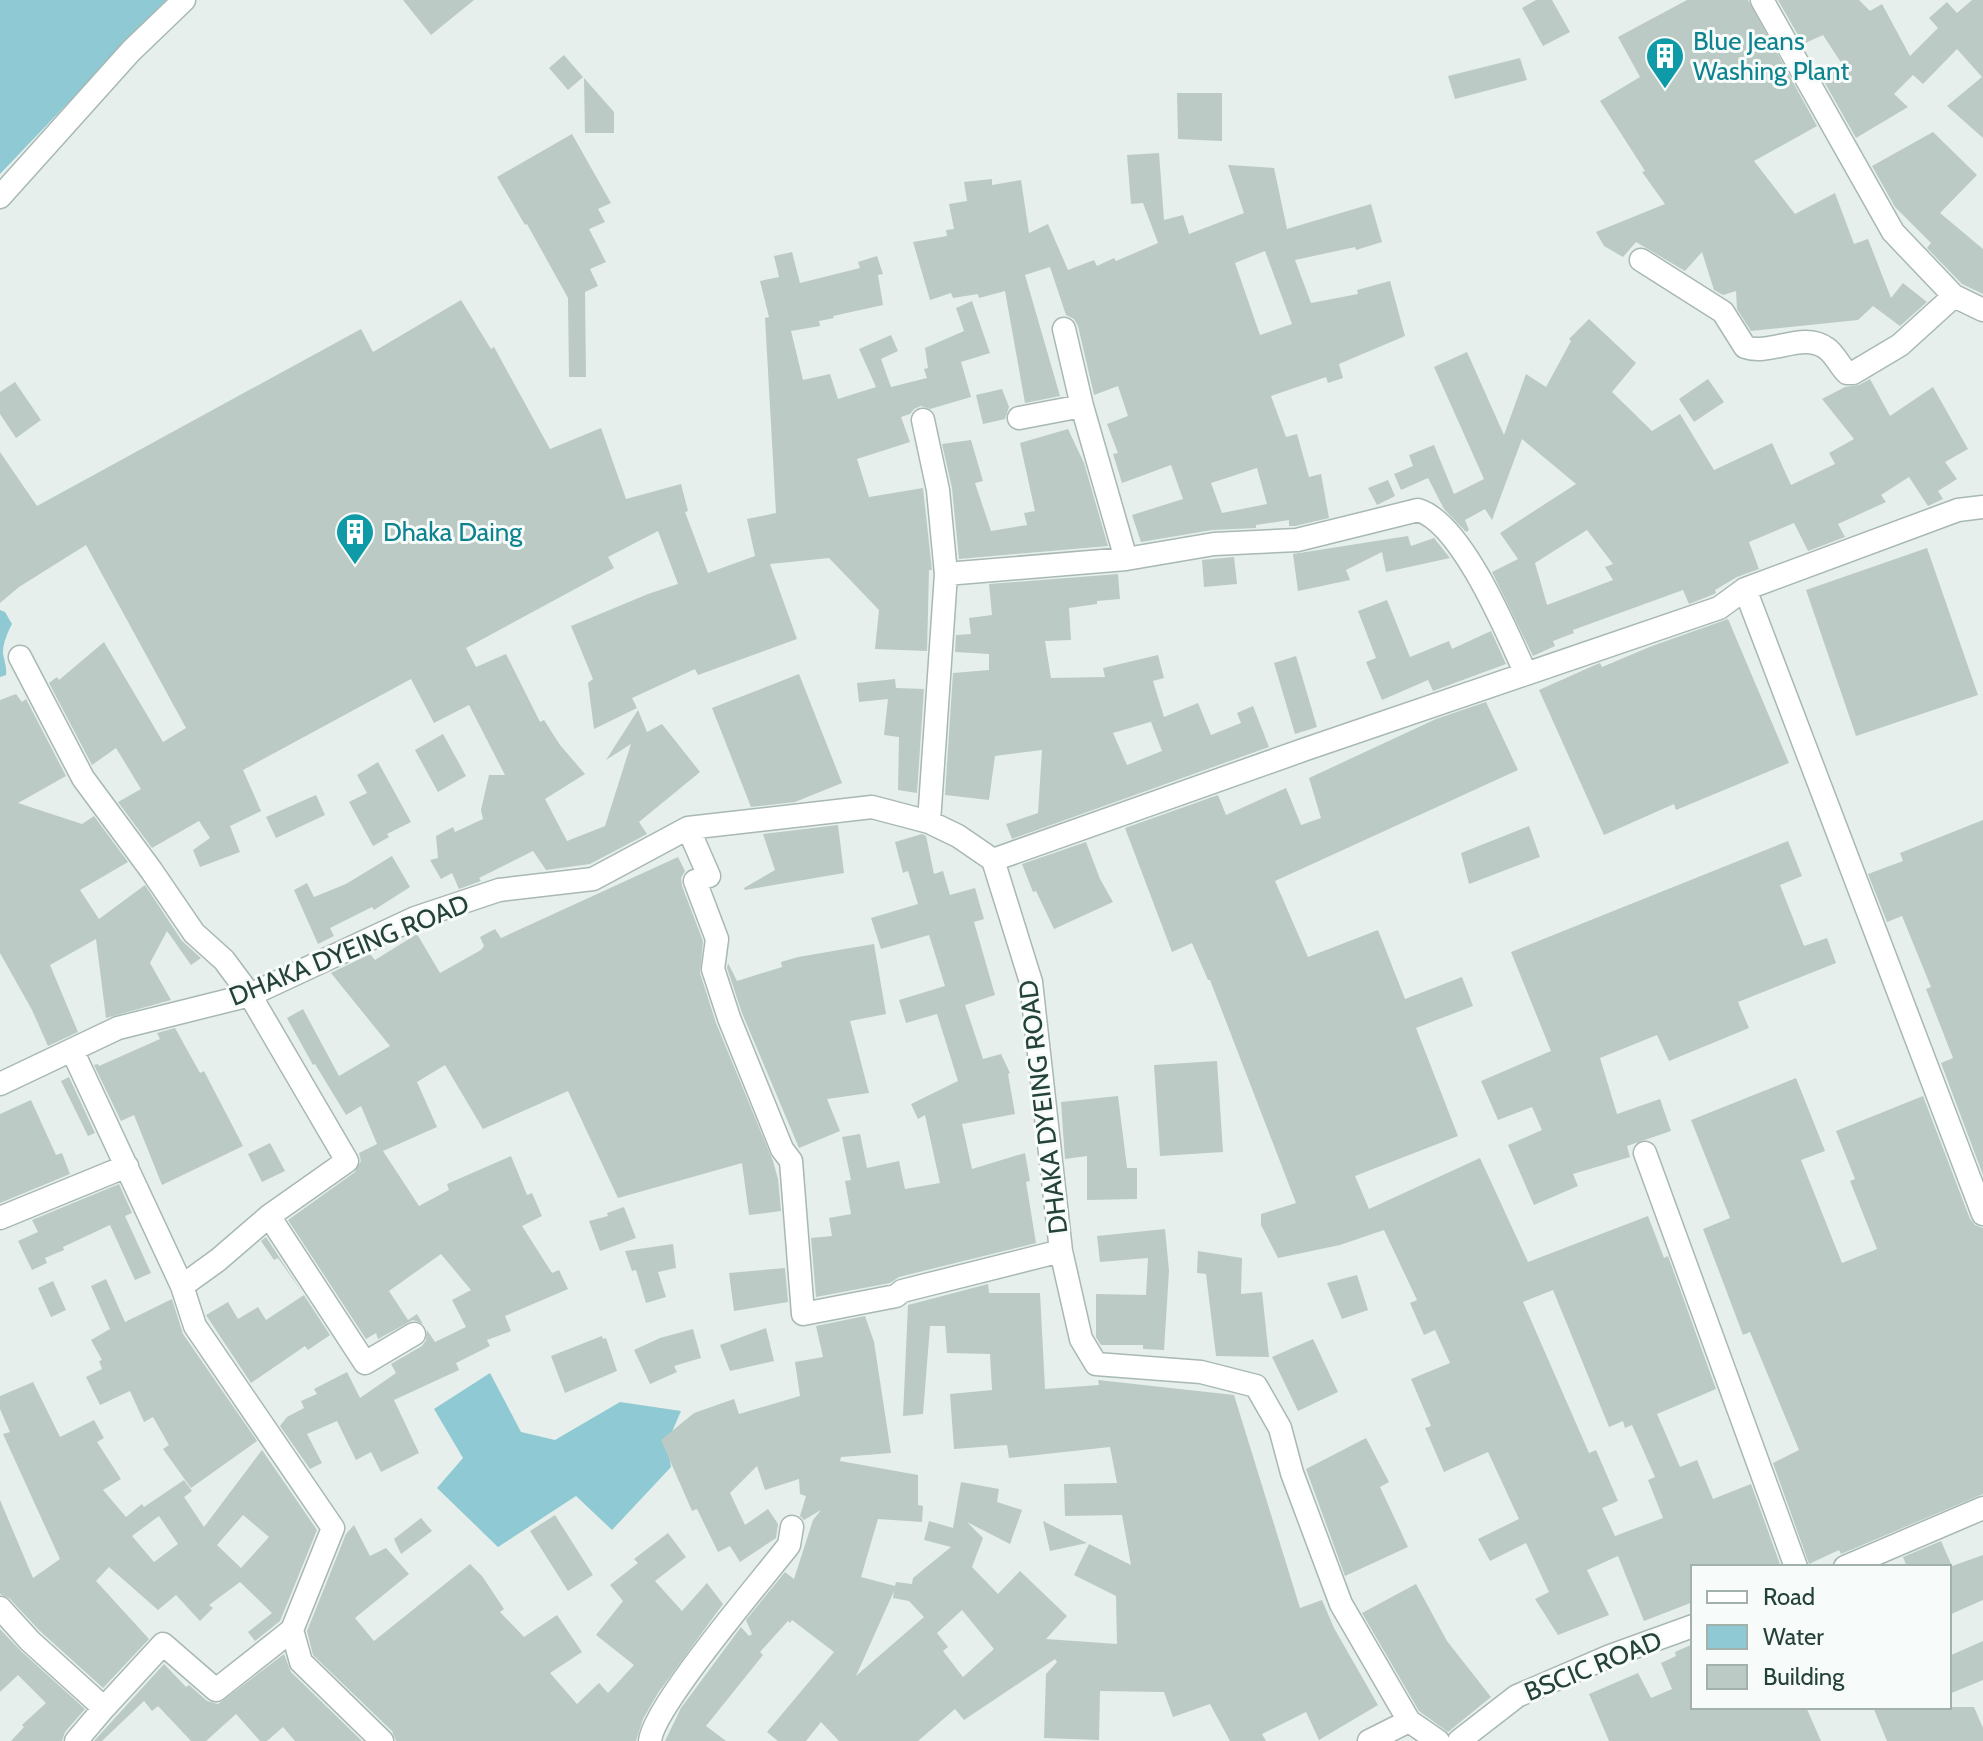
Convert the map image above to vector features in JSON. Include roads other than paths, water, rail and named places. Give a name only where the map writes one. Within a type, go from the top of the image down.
[{"type":"street","points":[[0,197],[131,51],[184,0]]},
{"type":"street","points":[[1762,0],[1893,232],[1954,296],[1983,310]]},
{"type":"street","points":[[1641,260],[1723,312],[1745,347],[1759,349],[1813,341],[1832,353],[1847,373],[1853,373],[1900,345],[1954,296]]},
{"type":"street","points":[[1064,329],[1082,406],[1126,559]]},
{"type":"street","points":[[1019,418],[1082,406]]},
{"type":"street","points":[[923,420],[938,490],[946,574],[929,822]]},
{"type":"street","points":[[993,860],[1719,608],[1745,589],[1958,510],[1983,507]]},
{"type":"street","points":[[946,574],[1126,559],[1214,544],[1297,540],[1376,523],[1418,510],[1446,531],[1466,554],[1526,674]]},
{"type":"street","points":[[1745,589],[1983,1214]]},
{"type":"street","points":[[20,657],[83,778],[194,933],[224,960],[250,995],[347,1161],[269,1216],[182,1286]]},
{"type":"street","name":"DHAKA DYEING ROAD","points":[[0,1084],[118,1028],[250,995],[415,918],[499,890],[593,879],[688,828],[872,807],[929,822],[958,836],[993,860],[1031,982],[1061,1251],[1081,1339],[1096,1364],[1201,1372],[1256,1386],[1280,1428],[1292,1473],[1341,1604],[1409,1721],[1438,1741]]},
{"type":"street","points":[[688,828],[709,876],[695,881],[717,939],[713,969],[770,1120],[782,1149],[791,1161],[803,1314],[896,1296],[902,1291],[1061,1251]]},
{"type":"street","points":[[72,1050],[182,1286],[195,1326],[333,1528],[292,1630],[216,1690],[163,1644],[76,1741]]},
{"type":"street","points":[[1645,1153],[1795,1565]]},
{"type":"street","points":[[0,1218],[127,1166]]},
{"type":"street","points":[[269,1216],[365,1363],[414,1334]]},
{"type":"street","points":[[1850,1565],[1983,1508]]},
{"type":"street","points":[[650,1741],[657,1720],[680,1687],[789,1545],[792,1527]]},
{"type":"street","points":[[0,1608],[30,1641],[104,1708]]},
{"type":"street","name":"BSCIC ROAD","points":[[1459,1741],[1517,1696],[1610,1656],[1691,1627]]},
{"type":"street","points":[[292,1630],[301,1662],[382,1741]]},
{"type":"street","points":[[1369,1741],[1409,1721]]},
{"type":"water","points":[[0,0],[166,0],[0,174]]},
{"type":"water","points":[[0,610],[5,612],[12,624],[3,649],[6,675],[0,677]]},
{"type":"water","points":[[490,1373],[521,1432],[555,1440],[620,1402],[681,1411],[667,1443],[671,1467],[612,1530],[576,1496],[498,1547],[437,1488],[463,1458],[434,1409]]},
{"type":"place","name":"Blue Jeans Washing Plant","points":[[1665,90]]},
{"type":"place","name":"Dhaka Daing","points":[[355,566]]}]
